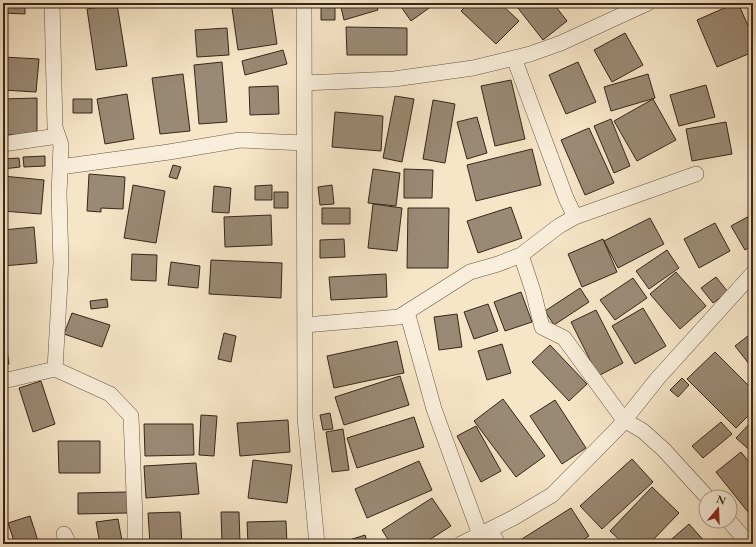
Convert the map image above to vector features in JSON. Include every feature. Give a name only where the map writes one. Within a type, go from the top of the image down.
[{"type":"street","points":[[52,3],[55,127],[61,146],[60,194],[62,263],[55,369]]},
{"type":"street","points":[[304,3],[305,418],[318,544]]},
{"type":"street","points":[[304,83],[394,79],[473,68],[530,54],[561,43],[648,3]]},
{"type":"street","points":[[514,58],[566,198],[575,217]]},
{"type":"street","points":[[3,144],[58,136]]},
{"type":"street","points":[[60,167],[169,152],[240,140],[304,143]]},
{"type":"street","points":[[305,325],[400,317],[470,272],[498,264],[521,255],[559,226],[575,217],[696,174]]},
{"type":"street","points":[[521,255],[533,291],[542,327],[564,338],[624,420],[643,431],[664,450],[700,489]]},
{"type":"street","points":[[461,544],[513,518],[552,494],[624,420],[658,378],[753,274]]},
{"type":"street","points":[[408,312],[434,409],[485,532],[498,544]]},
{"type":"street","points":[[3,381],[55,369],[110,394],[131,416],[135,544]]},
{"type":"street","points":[[738,528],[749,537]]},
{"type":"building","points":[[3,3],[25,3],[25,14],[3,13]]},
{"type":"building","points":[[271,3],[277,44],[238,50],[232,8]]},
{"type":"building","points":[[321,3],[335,3],[335,20],[321,20]]},
{"type":"building","points":[[340,3],[376,3],[378,10],[344,20]]},
{"type":"building","points":[[436,3],[411,21],[399,4]]},
{"type":"building","points":[[469,3],[500,3],[519,21],[496,44],[461,11]]},
{"type":"building","points":[[514,3],[553,3],[567,21],[543,40]]},
{"type":"building","points":[[738,3],[753,37],[753,52],[717,67],[697,20]]},
{"type":"building","points":[[117,4],[127,66],[96,70],[87,9]]},
{"type":"building","points":[[346,27],[407,28],[407,55],[347,55]]},
{"type":"building","points":[[227,28],[229,55],[197,57],[195,30]]},
{"type":"building","points":[[625,33],[643,65],[612,82],[594,50]]},
{"type":"building","points":[[283,50],[287,64],[245,75],[242,61]]},
{"type":"building","points":[[3,57],[39,59],[36,92],[3,90]]},
{"type":"building","points":[[222,62],[227,122],[199,124],[194,65]]},
{"type":"building","points":[[578,62],[596,102],[566,114],[549,75]]},
{"type":"building","points":[[183,74],[190,131],[160,134],[152,78]]},
{"type":"building","points":[[648,74],[655,98],[611,111],[604,87]]},
{"type":"building","points":[[511,80],[525,139],[495,146],[481,86]]},
{"type":"building","points":[[706,85],[715,117],[679,126],[670,95]]},
{"type":"building","points":[[278,86],[279,114],[250,115],[249,87]]},
{"type":"building","points":[[127,94],[134,139],[105,144],[97,99]]},
{"type":"building","points":[[395,96],[414,99],[402,162],[383,158]]},
{"type":"building","points":[[37,98],[37,134],[3,135],[3,99]]},
{"type":"building","points":[[73,99],[92,99],[92,113],[73,113]]},
{"type":"building","points":[[653,99],[676,140],[637,161],[614,121]]},
{"type":"building","points":[[433,100],[455,104],[445,163],[423,159]]},
{"type":"building","points":[[335,112],[383,116],[381,151],[332,147]]},
{"type":"building","points":[[477,117],[487,153],[467,159],[457,122]]},
{"type":"building","points":[[611,119],[630,166],[614,173],[594,126]]},
{"type":"building","points":[[726,122],[732,154],[692,161],[686,129]]},
{"type":"building","points":[[589,128],[614,183],[585,195],[561,140]]},
{"type":"building","points":[[532,149],[541,185],[476,201],[467,165]]},
{"type":"building","points":[[45,156],[45,166],[24,167],[23,157]]},
{"type":"building","points":[[19,158],[20,167],[3,169],[3,159]]},
{"type":"building","points":[[173,165],[181,167],[177,179],[169,177]]},
{"type":"building","points":[[373,169],[400,173],[396,206],[368,203]]},
{"type":"building","points":[[404,169],[433,170],[432,198],[404,198]]},
{"type":"building","points":[[89,174],[125,177],[123,209],[101,208],[101,212],[87,211]]},
{"type":"building","points":[[3,176],[44,180],[41,214],[3,211]]},
{"type":"building","points":[[133,185],[165,191],[156,243],[124,238]]},
{"type":"building","points":[[272,185],[272,200],[255,200],[255,186]]},
{"type":"building","points":[[332,185],[334,204],[320,205],[318,187]]},
{"type":"building","points":[[214,186],[231,188],[229,213],[212,212]]},
{"type":"building","points":[[274,192],[288,192],[288,208],[274,208]]},
{"type":"building","points":[[373,204],[402,208],[397,251],[368,248]]},
{"type":"building","points":[[511,207],[522,238],[478,253],[467,221]]},
{"type":"building","points":[[322,208],[350,208],[350,224],[322,224]]},
{"type":"building","points":[[408,208],[449,208],[448,268],[407,268]]},
{"type":"building","points":[[753,214],[753,245],[745,250],[731,226]]},
{"type":"building","points":[[271,215],[272,245],[225,247],[224,217]]},
{"type":"building","points":[[650,218],[664,244],[618,268],[604,241]]},
{"type":"building","points":[[715,223],[730,251],[699,268],[684,239]]},
{"type":"building","points":[[34,227],[37,263],[3,266],[3,230]]},
{"type":"building","points":[[344,239],[345,257],[320,258],[320,240]]},
{"type":"building","points":[[603,239],[617,272],[582,287],[568,254]]},
{"type":"building","points":[[667,250],[679,268],[649,289],[636,271]]},
{"type":"building","points":[[132,254],[157,255],[156,281],[131,280]]},
{"type":"building","points":[[211,260],[282,263],[281,298],[209,294]]},
{"type":"building","points":[[171,262],[200,266],[198,288],[168,285]]},
{"type":"building","points":[[676,272],[706,306],[680,329],[650,294]]},
{"type":"building","points":[[386,274],[387,297],[331,300],[329,277]]},
{"type":"building","points":[[716,277],[728,292],[713,303],[701,288]]},
{"type":"building","points":[[633,278],[647,298],[615,320],[600,300]]},
{"type":"building","points":[[580,288],[589,302],[554,325],[545,311]]},
{"type":"building","points":[[521,292],[532,322],[505,331],[494,302]]},
{"type":"building","points":[[107,299],[108,307],[91,309],[90,301]]},
{"type":"building","points":[[488,304],[498,331],[474,339],[464,312]]},
{"type":"building","points":[[643,308],[666,346],[635,364],[612,326]]},
{"type":"building","points":[[596,310],[623,363],[598,376],[571,322]]},
{"type":"building","points":[[72,313],[110,325],[102,347],[64,334]]},
{"type":"building","points":[[457,314],[462,347],[439,350],[434,317]]},
{"type":"building","points":[[3,331],[9,364],[3,365]]},
{"type":"building","points":[[753,332],[753,369],[735,346]]},
{"type":"building","points":[[224,333],[236,336],[231,362],[218,359]]},
{"type":"building","points":[[397,341],[404,373],[334,388],[327,356]]},
{"type":"building","points":[[502,344],[511,373],[487,380],[478,351]]},
{"type":"building","points":[[550,345],[587,384],[569,401],[532,362]]},
{"type":"building","points":[[715,352],[753,390],[753,411],[736,428],[687,379]]},
{"type":"building","points":[[400,376],[409,405],[344,425],[335,397]]},
{"type":"building","points":[[682,378],[689,385],[678,397],[670,390]]},
{"type":"building","points":[[41,381],[55,424],[33,432],[19,388]]},
{"type":"building","points":[[503,399],[545,456],[516,477],[474,421]]},
{"type":"building","points":[[555,400],[586,448],[562,464],[530,416]]},
{"type":"building","points":[[330,413],[333,429],[323,430],[320,415]]},
{"type":"building","points":[[201,415],[217,416],[214,456],[199,455]]},
{"type":"building","points":[[414,417],[424,447],[357,468],[347,438]]},
{"type":"building","points":[[288,420],[290,452],[240,456],[237,423]]},
{"type":"building","points":[[753,420],[753,453],[736,438]]},
{"type":"building","points":[[721,422],[732,434],[703,458],[692,446]]},
{"type":"building","points":[[144,424],[193,424],[194,455],[145,456]]},
{"type":"building","points":[[476,426],[501,471],[481,482],[457,436]]},
{"type":"building","points":[[343,429],[349,470],[332,472],[326,432]]},
{"type":"building","points":[[58,441],[100,441],[100,473],[59,473]]},
{"type":"building","points":[[741,452],[753,467],[753,508],[748,512],[738,500],[738,489],[730,489],[716,472]]},
{"type":"building","points":[[632,459],[653,482],[602,529],[580,506]]},
{"type":"building","points":[[253,460],[292,465],[287,503],[248,498]]},
{"type":"building","points":[[419,461],[432,490],[367,518],[355,489]]},
{"type":"building","points":[[196,463],[199,494],[146,498],[144,466]]},
{"type":"building","points":[[652,487],[679,513],[649,544],[624,544],[610,531]]},
{"type":"building","points":[[127,492],[128,513],[78,514],[78,493]]},
{"type":"building","points":[[432,498],[451,526],[423,544],[391,544],[382,530]]},
{"type":"building","points":[[571,508],[589,536],[576,544],[514,544]]},
{"type":"building","points":[[180,512],[182,544],[150,544],[148,513]]},
{"type":"building","points":[[221,512],[239,512],[240,544],[222,544]]},
{"type":"building","points":[[30,516],[39,544],[15,544],[8,523]]},
{"type":"building","points":[[118,519],[122,541],[117,542],[117,544],[100,544],[96,522]]},
{"type":"building","points":[[286,521],[287,544],[248,544],[247,522]]},
{"type":"building","points":[[689,524],[707,544],[666,544]]},
{"type":"building","points":[[365,535],[368,544],[337,544]]}]
